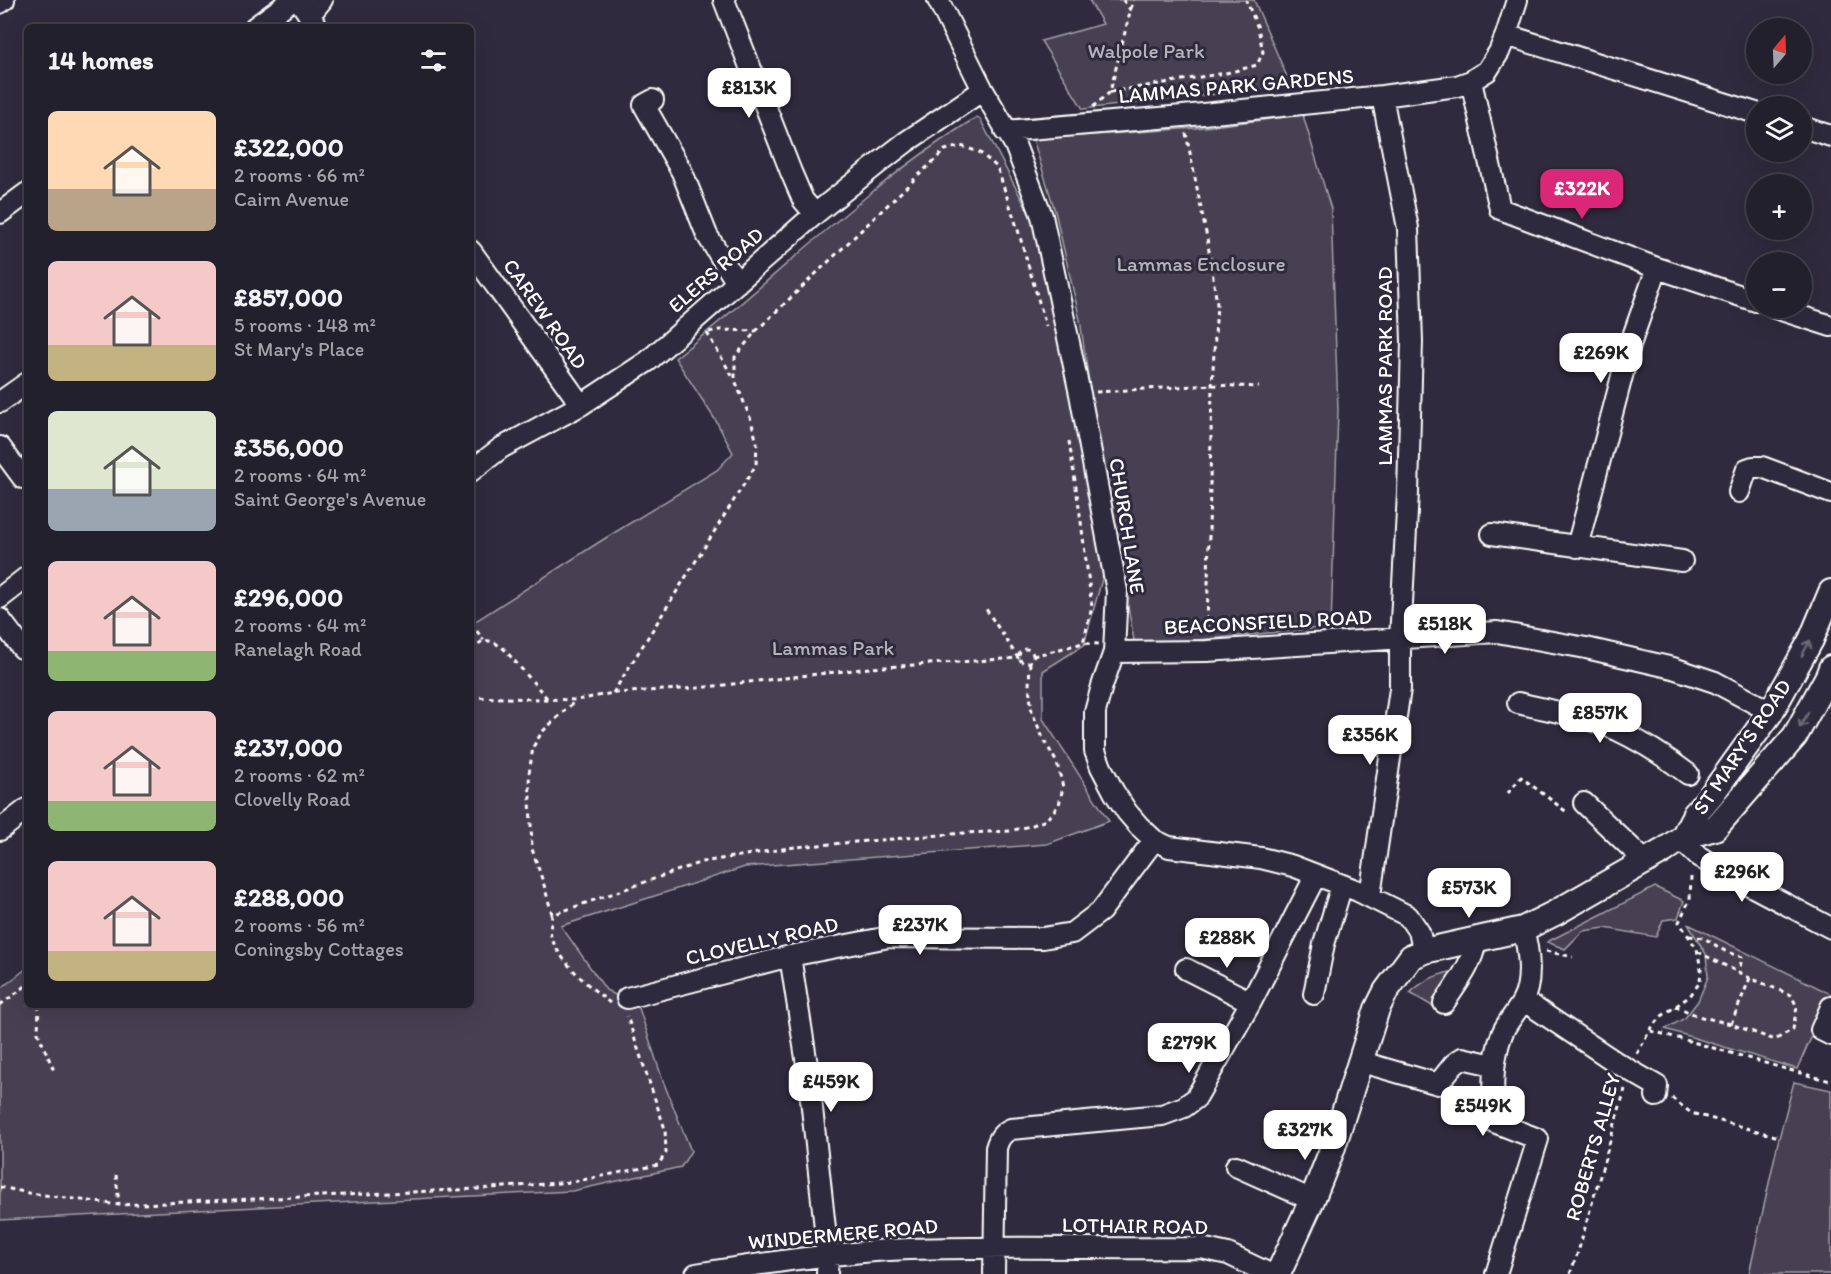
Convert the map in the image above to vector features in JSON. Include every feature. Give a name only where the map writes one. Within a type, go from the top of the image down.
[{"type":"main road","name":"ST MARY'S ROAD","points":[[1682,838],[1695,814],[1699,784],[1771,712],[1811,640],[1831,592]]},
{"type":"main road","name":"ST MARY'S ROAD","points":[[1424,951],[1523,929],[1555,913],[1682,838],[1715,828],[1795,736],[1831,668]]},
{"type":"main road","points":[[1278,1274],[1332,1150],[1377,1009],[1386,991],[1412,957],[1424,951]]},
{"type":"street","points":[[0,3],[4,0]]},
{"type":"street","points":[[259,24],[292,0]]},
{"type":"street","points":[[308,14],[322,0]]},
{"type":"street","points":[[724,0],[791,172],[803,200],[815,214]]},
{"type":"street","name":"CHURCH LANE","points":[[938,0],[983,90],[1015,145],[1042,216],[1080,394],[1117,591],[1115,648],[1101,686],[1095,712],[1095,751],[1101,768],[1114,792],[1139,826],[1154,840],[1169,847],[1262,858],[1293,866],[1370,896],[1408,916],[1419,932],[1424,951]]},
{"type":"street","points":[[1517,0],[1499,52],[1487,71],[1471,81],[1500,209],[1657,268],[1746,298]]},
{"type":"street","points":[[1506,35],[1746,110]]},
{"type":"street","name":"LAMMAS PARK GARDENS","points":[[1005,130],[1183,116],[1382,96],[1457,86],[1471,81]]},
{"type":"street","name":"ELERS ROAD","points":[[474,469],[501,448],[580,405],[701,326],[737,284],[815,214],[906,142],[983,90]]},
{"type":"street","name":"LAMMAS PARK ROAD","points":[[1370,896],[1400,689],[1412,341],[1408,228],[1382,96]]},
{"type":"street","points":[[653,100],[644,105],[682,172],[707,235],[737,284]]},
{"type":"street","points":[[1812,130],[1831,136]]},
{"type":"street","points":[[0,213],[24,196]]},
{"type":"street","name":"CAREW ROAD","points":[[474,255],[580,405]]},
{"type":"street","points":[[1578,547],[1631,342],[1657,268]]},
{"type":"street","points":[[1806,318],[1831,326]]},
{"type":"street","points":[[0,402],[24,385]]},
{"type":"street","points":[[0,447],[24,477]]},
{"type":"street","points":[[1738,492],[1747,469],[1762,467],[1831,493]]},
{"type":"street","points":[[1492,534],[1682,561]]},
{"type":"street","points":[[0,598],[24,580]]},
{"type":"street","points":[[0,619],[22,648]]},
{"type":"street","name":"BEACONSFIELD ROAD","points":[[1115,648],[1207,651],[1497,632],[1586,648],[1684,671],[1715,682],[1771,712]]},
{"type":"street","points":[[1518,703],[1581,718],[1616,730],[1666,757],[1699,784]]},
{"type":"street","points":[[1586,806],[1645,861]]},
{"type":"street","points":[[0,830],[24,811]]},
{"type":"street","points":[[1682,838],[1698,856],[1719,869],[1831,927]]},
{"type":"street","name":"CLOVELLY ROAD","points":[[627,998],[790,956],[889,937],[1043,938],[1072,933],[1101,911],[1154,840]]},
{"type":"street","points":[[994,1274],[996,1148],[999,1139],[1011,1130],[1162,1115],[1185,1107],[1196,1098],[1251,1002],[1316,875]]},
{"type":"street","points":[[1314,994],[1323,944],[1342,885]]},
{"type":"street","points":[[1496,1274],[1538,1140],[1494,1122],[1492,1078],[1494,1065],[1502,1033],[1523,1000],[1528,977],[1528,946],[1523,929]]},
{"type":"street","points":[[1444,1003],[1469,966],[1476,939]]},
{"type":"street","points":[[790,956],[808,1071],[828,1265]]},
{"type":"street","points":[[1186,969],[1251,1002]]},
{"type":"street","points":[[1523,1000],[1631,1070],[1656,1091]]},
{"type":"street","points":[[1831,1007],[1821,1030],[1831,1035]]},
{"type":"street","points":[[1360,1059],[1372,1065],[1438,1084],[1454,1064],[1462,1058],[1494,1065]]},
{"type":"street","points":[[1236,1166],[1312,1200]]},
{"type":"street","name":"WINDERMERE ROAD","points":[[696,1274],[828,1265],[907,1249],[994,1248]]},
{"type":"street","name":"LOTHAIR ROAD","points":[[994,1248],[1201,1248],[1228,1254],[1270,1274]]},
{"type":"path","points":[[1123,0],[1131,12]]},
{"type":"path","points":[[1110,92],[1133,0]]},
{"type":"path","points":[[1095,123],[1092,105],[1110,92],[1231,72],[1257,65],[1263,52],[1258,28],[1246,0]]},
{"type":"path","points":[[1183,116],[1207,238],[1217,304],[1212,385],[1207,651]]},
{"type":"path","points":[[942,144],[945,150]]},
{"type":"path","points":[[735,380],[735,357],[756,331],[945,150],[961,146],[979,152],[998,166],[1048,336]]},
{"type":"path","points":[[701,326],[719,330],[756,331]]},
{"type":"path","points":[[613,693],[756,465],[757,443],[751,420],[735,380],[701,326]]},
{"type":"path","points":[[1080,394],[1212,385],[1259,387]]},
{"type":"path","points":[[1068,432],[1092,607],[1083,644]]},
{"type":"path","points":[[986,609],[1018,658],[1023,663],[1029,662]]},
{"type":"path","points":[[474,628],[484,640],[494,642],[504,649],[548,699]]},
{"type":"path","points":[[474,647],[484,640]]},
{"type":"path","points":[[552,915],[702,862],[795,847],[965,832],[1010,831],[1046,820],[1059,805],[1063,787],[1057,763],[1032,711],[1029,662],[1034,656],[1083,644],[1115,648]]},
{"type":"path","points":[[1018,658],[1022,649],[1028,649],[1033,652],[1034,656]]},
{"type":"path","points":[[474,697],[577,700],[613,693],[698,688],[870,668],[1018,658]]},
{"type":"path","points":[[0,1187],[28,1193],[119,1204],[572,1182],[658,1165],[666,1153],[666,1129],[627,1016],[592,988],[560,955],[551,937],[552,915],[532,849],[529,774],[533,747],[542,732],[577,700]]},
{"type":"path","points":[[1508,794],[1521,777],[1576,819],[1586,806]]},
{"type":"path","points":[[1675,1006],[1698,1016],[1731,1024],[1775,1040],[1793,1029],[1797,1006],[1791,995],[1739,973],[1698,952],[1679,922],[1690,899],[1691,877]]},
{"type":"path","points":[[1687,935],[1704,938],[1725,951],[1742,957],[1739,973]]},
{"type":"path","points":[[1543,950],[1573,957]]},
{"type":"path","name":"ROBERTS ALLEY","points":[[1570,1274],[1632,1062],[1650,1030],[1662,1016],[1690,996],[1700,982],[1701,969],[1698,952]]},
{"type":"path","points":[[1731,1024],[1750,978]]},
{"type":"path","points":[[0,1005],[24,987]]},
{"type":"path","points":[[39,1008],[38,1034],[55,1073]]},
{"type":"path","points":[[1650,1030],[1831,1081]]},
{"type":"path","points":[[1656,1091],[1691,1113],[1779,1137]]},
{"type":"path","points":[[116,1175],[119,1204]]},
{"type":"green space","name":"Walpole Park","points":[[1089,0],[1254,0],[1291,86],[1083,109],[1041,41],[1103,24]]},
{"type":"green space","name":"Lammas Enclosure","points":[[1303,115],[1331,209],[1338,410],[1331,627],[1135,646],[1094,417],[1080,320],[1055,211],[1033,139],[1196,128]]},
{"type":"green space","name":"Lammas Park","points":[[977,117],[980,119],[1032,219],[1088,459],[1105,568],[1084,645],[1043,671],[1043,719],[1109,821],[1047,844],[745,867],[561,926],[606,990],[639,1008],[663,1081],[691,1151],[681,1167],[572,1191],[0,1220],[0,989],[24,970],[24,1008],[474,1008],[474,622],[717,470],[733,453],[716,421],[675,358],[860,202]]},
{"type":"green space","points":[[1655,887],[1684,901],[1678,918],[1663,920],[1656,937],[1605,928],[1583,931],[1565,949],[1547,942]]},
{"type":"green space","points":[[1688,924],[1831,994],[1797,1069],[1665,1029],[1685,1018],[1698,1001],[1708,977],[1706,954]]},
{"type":"green space","points":[[1450,972],[1458,977],[1434,1007],[1410,993],[1428,980]]},
{"type":"green space","points":[[1794,1082],[1831,1090],[1831,1274],[1749,1274],[1778,1142]]}]
